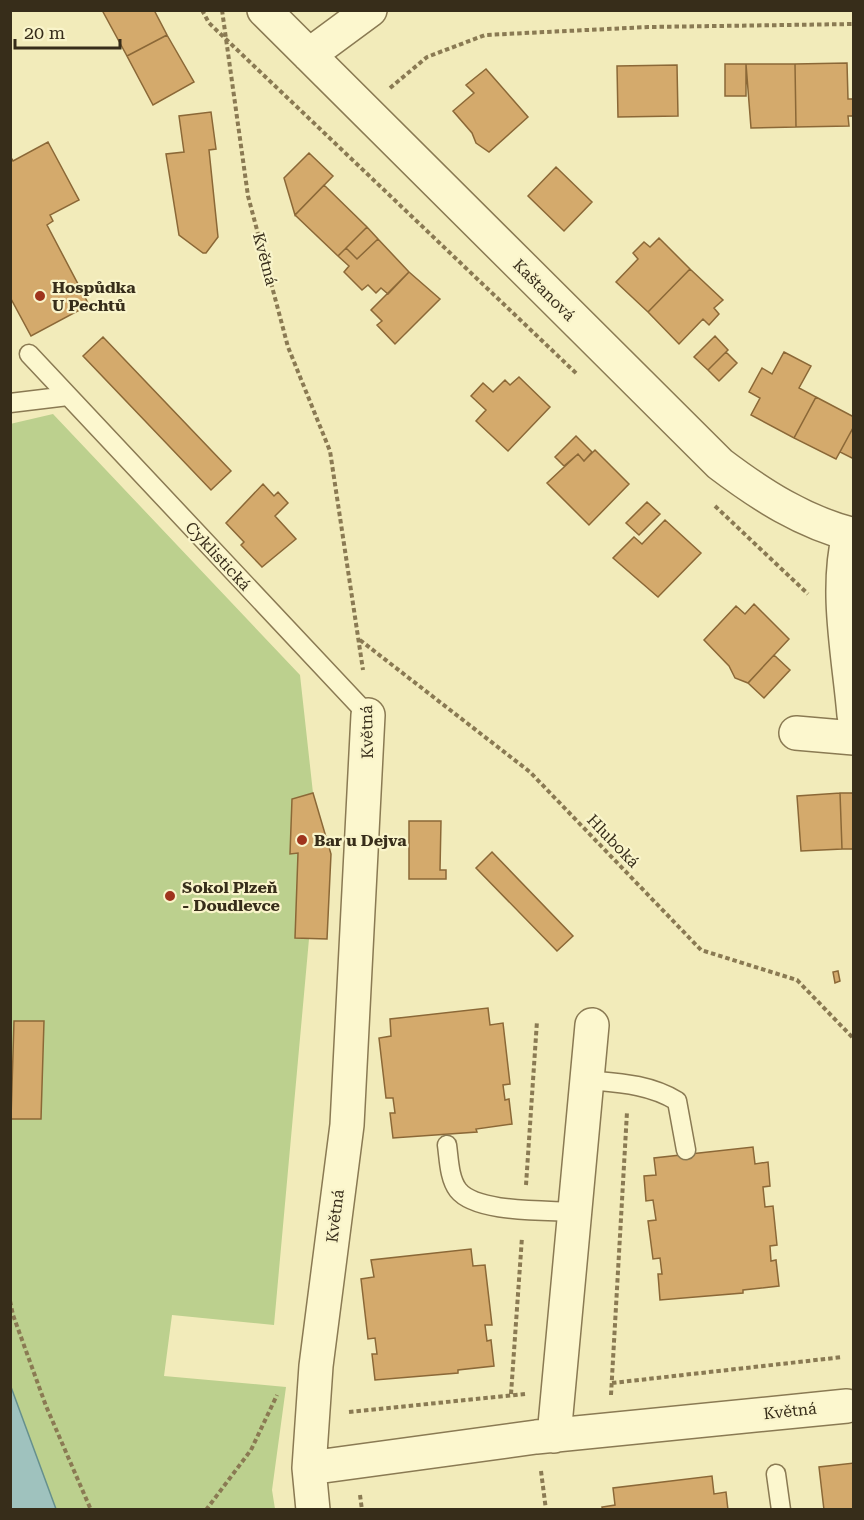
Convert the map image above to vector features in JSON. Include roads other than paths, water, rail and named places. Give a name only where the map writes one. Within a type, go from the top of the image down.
[{"type":"street","name":"Kaštanová","points":[[264,10],[720,464],[761,495],[813,523],[851,535],[844,555],[843,591],[854,715]]},
{"type":"street","points":[[309,55],[370,10]]},
{"type":"street","name":"Květná","points":[[314,1509],[309,1468],[316,1365],[347,1125],[368,715]]},
{"type":"street","points":[[796,733],[854,738]]},
{"type":"street","points":[[554,1436],[592,1025]]},
{"type":"street","name":"Květná","points":[[309,1468],[554,1436],[847,1406]]},
{"type":"lane","name":"Cyklistická","points":[[29,354],[368,715]]},
{"type":"lane","points":[[10,403],[68,396]]},
{"type":"lane","points":[[587,1080],[628,1084],[664,1093],[677,1101],[686,1149]]},
{"type":"lane","points":[[447,1145],[453,1180],[468,1200],[484,1205],[575,1212]]},
{"type":"lane","points":[[776,1473],[781,1509]]},
{"type":"water","points":[[11,1387],[56,1509],[11,1509]]},
{"type":"place","name":"Hospůdka U Pechtů","points":[[40,296]]},
{"type":"place","name":"Bar u Dejva","points":[[302,840]]},
{"type":"place","name":"Sokol Plzeň - Doudlevce","points":[[170,896]]}]
